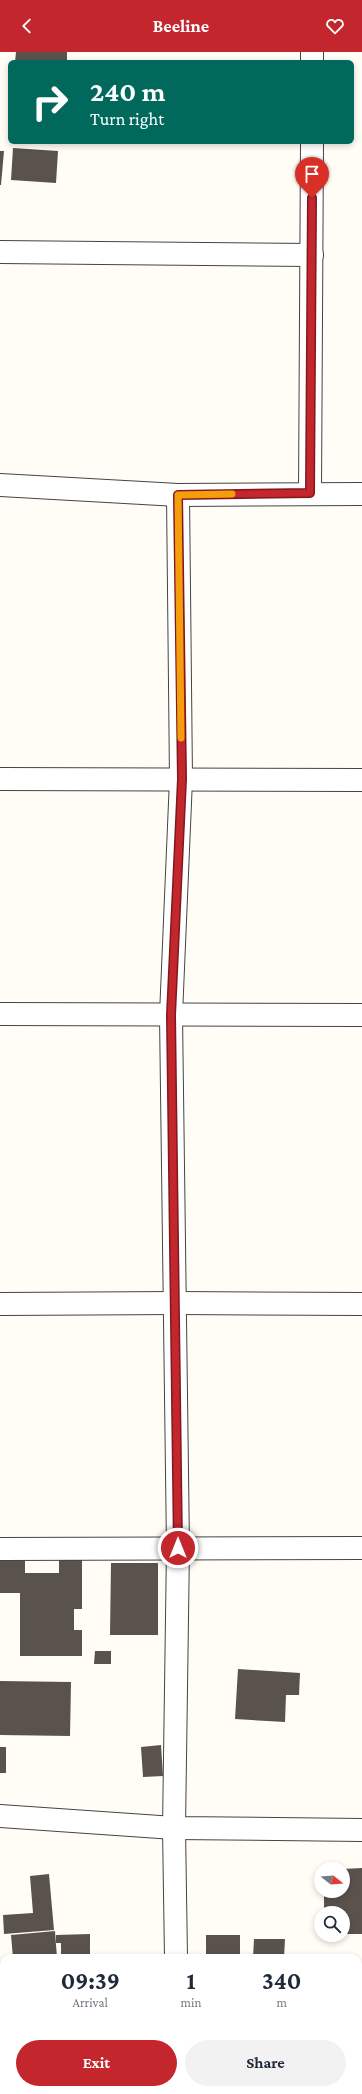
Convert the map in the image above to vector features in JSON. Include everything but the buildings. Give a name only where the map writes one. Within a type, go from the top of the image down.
[{"type":"street","points":[[310,493],[312,144]]},
{"type":"street","points":[[0,252],[312,255]]},
{"type":"street","points":[[0,485],[178,495],[310,493],[362,494]]},
{"type":"street","points":[[176,1954],[174,1828],[178,1548],[176,1303],[171,1015],[182,779],[178,495]]},
{"type":"street","points":[[0,778],[362,780]]},
{"type":"street","points":[[0,1014],[362,1016]]},
{"type":"street","points":[[0,1304],[362,1304]]},
{"type":"street","points":[[0,1549],[362,1548]]},
{"type":"street","points":[[0,1816],[174,1828],[362,1830]]},
{"type":"slow traffic","points":[[181,738],[178,495],[232,494]]},
{"type":"route","points":[[178,1548],[176,1303],[171,1015],[182,779],[178,495],[310,493],[312,198]]}]
